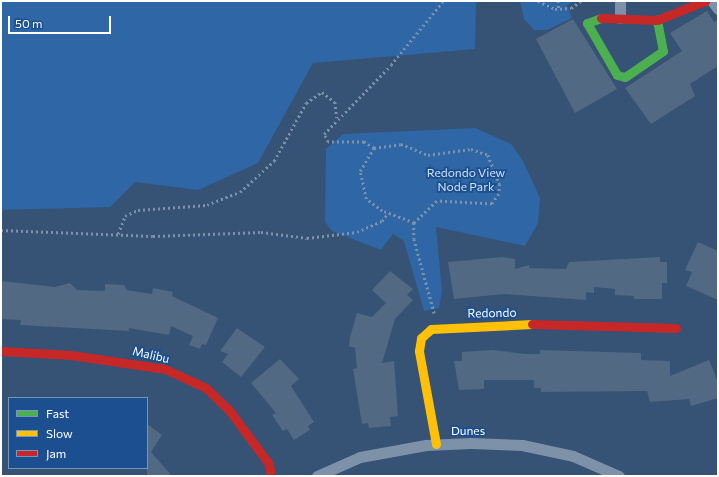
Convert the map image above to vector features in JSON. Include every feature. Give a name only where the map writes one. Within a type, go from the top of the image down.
[{"type":"street","points":[[620,1],[620,18]]},
{"type":"street","points":[[657,20],[663,51],[620,77],[587,23],[595,18],[657,20],[682,13],[705,1]]},
{"type":"street","points":[[712,1],[718,9]]},
{"type":"street","name":"Redondo","points":[[436,328],[517,324],[676,328]]},
{"type":"street","points":[[436,328],[421,338],[419,351],[436,444]]},
{"type":"street","name":"Malibu","points":[[1,351],[93,357],[165,368],[206,388],[229,410],[269,464],[271,476]]},
{"type":"street","name":"Dunes","points":[[317,476],[360,457],[436,444],[522,445],[573,456],[619,476]]},
{"type":"path","points":[[436,328],[434,305],[414,239],[414,223],[437,201],[492,204],[499,194],[500,184],[488,155],[471,149],[438,156],[401,144],[374,148],[364,142],[328,142],[324,134],[337,118],[391,64],[443,1]]},
{"type":"path","points":[[538,1],[547,8],[559,9],[571,8],[581,1]]},
{"type":"path","points":[[558,1],[559,9]]},
{"type":"path","points":[[118,234],[125,216],[138,210],[208,205],[240,192],[274,161],[306,103],[322,92],[335,102],[337,118]]},
{"type":"path","points":[[374,148],[360,171],[362,190],[372,205],[414,223]]},
{"type":"path","points":[[1,230],[118,234],[333,236],[357,232],[382,221],[388,213]]},
{"type":"green space","points":[[1,1],[476,1],[475,49],[313,63],[258,163],[198,190],[135,182],[110,207],[1,210]]},
{"type":"green space","points":[[520,1],[575,1],[567,5],[572,18],[547,30],[534,30],[524,19]]},
{"type":"green space","name":"Redondo View Node Park","points":[[475,128],[511,144],[523,161],[540,198],[538,223],[525,246],[436,227],[442,291],[439,308],[424,311],[404,241],[393,234],[381,250],[332,231],[325,222],[326,149],[343,134]]},
{"type":"building","points":[[707,11],[714,22],[718,19],[718,66],[690,84],[695,96],[651,124],[625,88],[682,51],[670,33]]},
{"type":"building","points":[[573,19],[617,89],[575,113],[536,39]]},
{"type":"building","points":[[698,242],[718,251],[718,300],[686,286],[692,272],[685,270]]},
{"type":"building","points":[[502,257],[515,259],[515,269],[529,265],[529,268],[566,269],[569,262],[660,257],[660,262],[667,262],[667,283],[662,283],[662,299],[634,299],[634,296],[615,295],[615,289],[594,287],[594,293],[586,292],[586,300],[504,294],[454,299],[448,262]]},
{"type":"building","points":[[390,271],[413,289],[407,295],[413,300],[395,319],[382,363],[394,361],[398,416],[390,417],[391,426],[369,428],[368,423],[362,424],[353,369],[357,368],[355,348],[349,346],[350,337],[357,313],[372,317],[386,303],[372,290]]},
{"type":"building","points":[[1,281],[55,287],[70,283],[77,290],[105,291],[105,284],[124,285],[127,290],[152,294],[153,288],[173,292],[172,296],[218,318],[206,345],[202,344],[200,349],[189,345],[193,336],[171,326],[169,335],[129,328],[129,331],[20,325],[21,320],[1,319]]},
{"type":"building","points":[[237,328],[265,347],[241,377],[222,362],[228,354],[220,351]]},
{"type":"building","points":[[492,350],[526,354],[540,354],[540,350],[641,353],[641,360],[670,361],[670,376],[709,360],[718,382],[718,398],[691,406],[689,399],[650,402],[647,391],[541,392],[541,388],[534,388],[534,380],[484,380],[484,389],[459,390],[454,361],[462,361],[462,352]]},
{"type":"building","points":[[280,359],[299,379],[291,386],[314,422],[308,426],[310,430],[294,440],[287,429],[283,431],[272,415],[276,413],[251,383]]},
{"type":"building","points":[[148,425],[162,435],[151,452],[172,476],[147,476]]},
{"type":"traffic: fast","points":[[601,18],[587,23],[617,75],[625,77],[663,51],[657,20]]},
{"type":"traffic: slow","points":[[436,444],[419,351],[421,338],[431,329],[532,324]]},
{"type":"traffic: jam","points":[[601,18],[657,20],[705,1]]},
{"type":"traffic: jam","points":[[532,324],[676,328]]},
{"type":"traffic: jam","points":[[1,351],[71,355],[165,369],[206,388],[229,410],[269,464],[271,476]]}]
